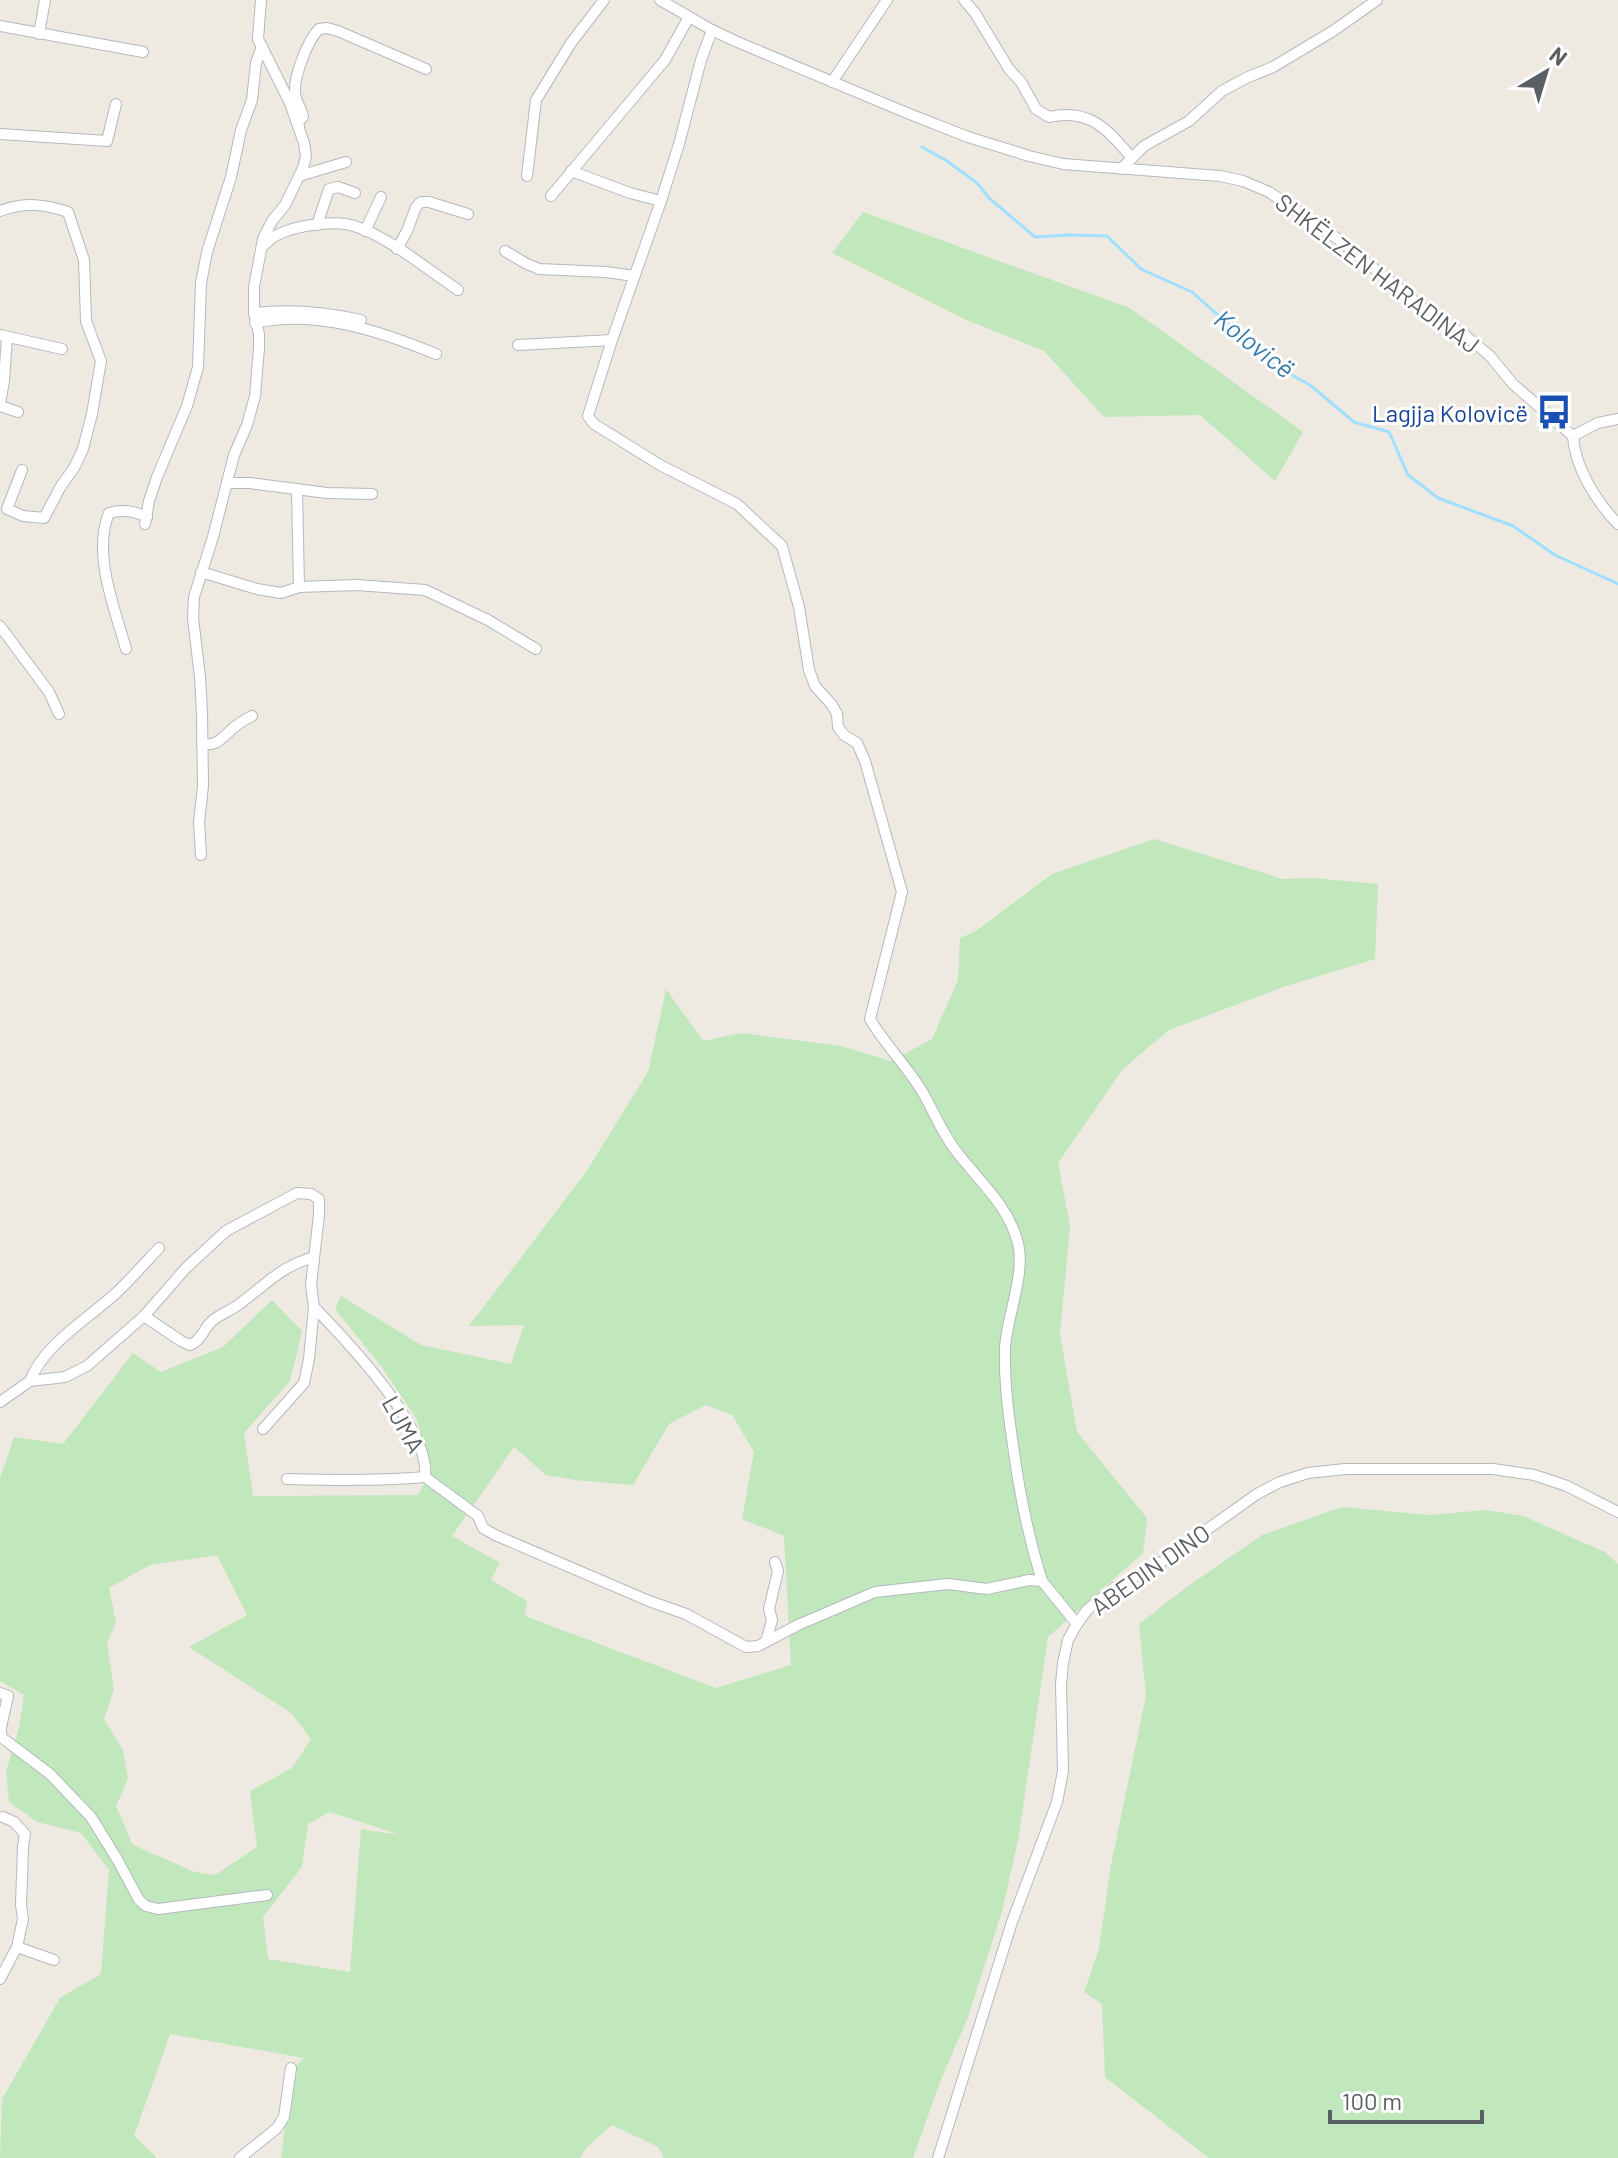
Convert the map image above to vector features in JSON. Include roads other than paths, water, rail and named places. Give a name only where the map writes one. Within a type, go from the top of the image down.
[{"type":"street","points":[[39,34],[45,0]]},
{"type":"street","points":[[201,855],[202,744],[194,597],[234,455],[255,396],[259,334],[254,318],[254,287],[263,239],[285,205],[306,156],[281,81],[258,39],[261,0]]},
{"type":"street","points":[[527,176],[536,100],[571,43],[604,0]]},
{"type":"street","name":"SHKËLZEN HARADINAJ","points":[[660,0],[712,30],[968,137],[1063,164],[1220,176],[1269,192],[1338,239],[1436,319],[1465,335],[1490,356],[1513,384],[1573,436]]},
{"type":"street","points":[[832,82],[885,0]]},
{"type":"street","points":[[964,0],[1036,109],[1049,117],[1065,114],[1083,116],[1100,125],[1132,158]]},
{"type":"street","points":[[1121,169],[1144,146],[1189,121],[1222,91],[1273,67],[1377,0]]},
{"type":"street","points":[[551,196],[665,60],[689,17]]},
{"type":"street","points":[[0,26],[143,52]]},
{"type":"street","points":[[299,129],[298,122],[303,117],[295,96],[295,85],[308,47],[319,29],[338,31],[426,69]]},
{"type":"street","points":[[712,30],[661,201],[588,416],[590,421],[660,465],[737,504],[782,546],[799,607],[809,670],[815,686],[837,714],[838,727],[857,743],[865,761],[902,892],[870,1019],[922,1091],[957,1152],[988,1187],[1008,1217],[1017,1238],[1021,1256],[1005,1347],[1007,1406],[1019,1489],[1030,1543],[1042,1581],[1077,1624]]},
{"type":"street","points":[[126,649],[106,578],[105,522],[109,513],[119,510],[135,511],[146,520],[157,477],[187,406],[198,367],[201,283],[207,252],[252,100],[256,63],[262,46]]},
{"type":"street","points":[[0,134],[107,141],[116,104]]},
{"type":"street","points":[[299,176],[346,162]]},
{"type":"street","points":[[571,171],[661,201]]},
{"type":"street","points":[[317,225],[329,189],[338,187],[355,193]]},
{"type":"street","points":[[365,231],[381,197]]},
{"type":"street","points":[[397,249],[421,202],[468,214]]},
{"type":"street","points":[[0,211],[15,205],[31,204],[68,212],[84,260],[86,321],[101,361],[83,449],[44,518],[23,516],[7,509],[22,470]]},
{"type":"street","points":[[263,246],[277,235],[317,225],[356,226],[458,290]]},
{"type":"street","points":[[505,251],[539,269],[634,276]]},
{"type":"street","points":[[254,318],[273,311],[313,312],[361,320]]},
{"type":"street","points":[[254,318],[322,320],[409,343],[436,354]]},
{"type":"street","points":[[18,412],[0,405],[4,381],[4,336],[62,349]]},
{"type":"street","points":[[518,345],[612,340]]},
{"type":"street","points":[[1618,419],[1598,423],[1573,436],[1583,473],[1593,493],[1618,524]]},
{"type":"street","points":[[227,483],[327,493],[372,494]]},
{"type":"street","points":[[297,489],[299,587]]},
{"type":"street","points":[[201,572],[281,593],[299,587],[357,585],[425,590],[488,620],[536,649]]},
{"type":"street","points":[[0,626],[49,692],[59,714]]},
{"type":"street","points":[[202,744],[221,742],[231,730],[252,716]]},
{"type":"street","points":[[0,1402],[30,1381],[65,1377],[87,1366],[144,1316],[186,1268],[226,1231],[297,1193],[311,1194],[319,1199],[319,1215],[311,1285],[314,1307],[309,1359],[304,1383],[263,1429]]},
{"type":"street","points":[[30,1381],[46,1354],[116,1292],[159,1248]]},
{"type":"street","points":[[144,1316],[190,1345],[197,1342],[212,1320],[235,1307],[275,1275],[294,1263],[314,1257]]},
{"type":"street","name":"LUMA","points":[[287,1479],[425,1477],[423,1454],[397,1404],[337,1330],[314,1307]]},
{"type":"street","name":"ABEDIN DINO","points":[[938,2158],[1012,1922],[1057,1802],[1063,1771],[1063,1663],[1068,1640],[1087,1610],[1117,1586],[1160,1563],[1257,1494],[1308,1473],[1345,1469],[1493,1469],[1534,1475],[1567,1486],[1618,1512]]},
{"type":"street","points":[[425,1477],[478,1516],[483,1528],[495,1535],[686,1614],[746,1647],[758,1646],[875,1592],[948,1584],[987,1589],[1029,1580],[1042,1581]]},
{"type":"street","points":[[766,1642],[772,1620],[769,1609],[778,1571],[775,1562]]},
{"type":"street","points":[[0,1693],[8,1696],[1,1737],[50,1774],[91,1817],[139,1900],[146,1906],[158,1909],[267,1895]]},
{"type":"street","points":[[0,1979],[17,1947],[23,1919],[25,1834],[14,1822],[3,1817]]},
{"type":"street","points":[[17,1947],[54,1960]]},
{"type":"street","points":[[240,2158],[277,2128],[284,2117],[291,2068]]},
{"type":"waterway","name":"Kolovicë","points":[[922,147],[977,183],[989,198],[1035,237],[1107,236],[1141,269],[1192,292],[1275,366],[1310,385],[1354,422],[1389,432],[1408,475],[1438,498],[1513,526],[1555,555],[1618,584]]},
{"type":"place","name":"Lagjja Kolovicë","points":[[1554,412]]}]
